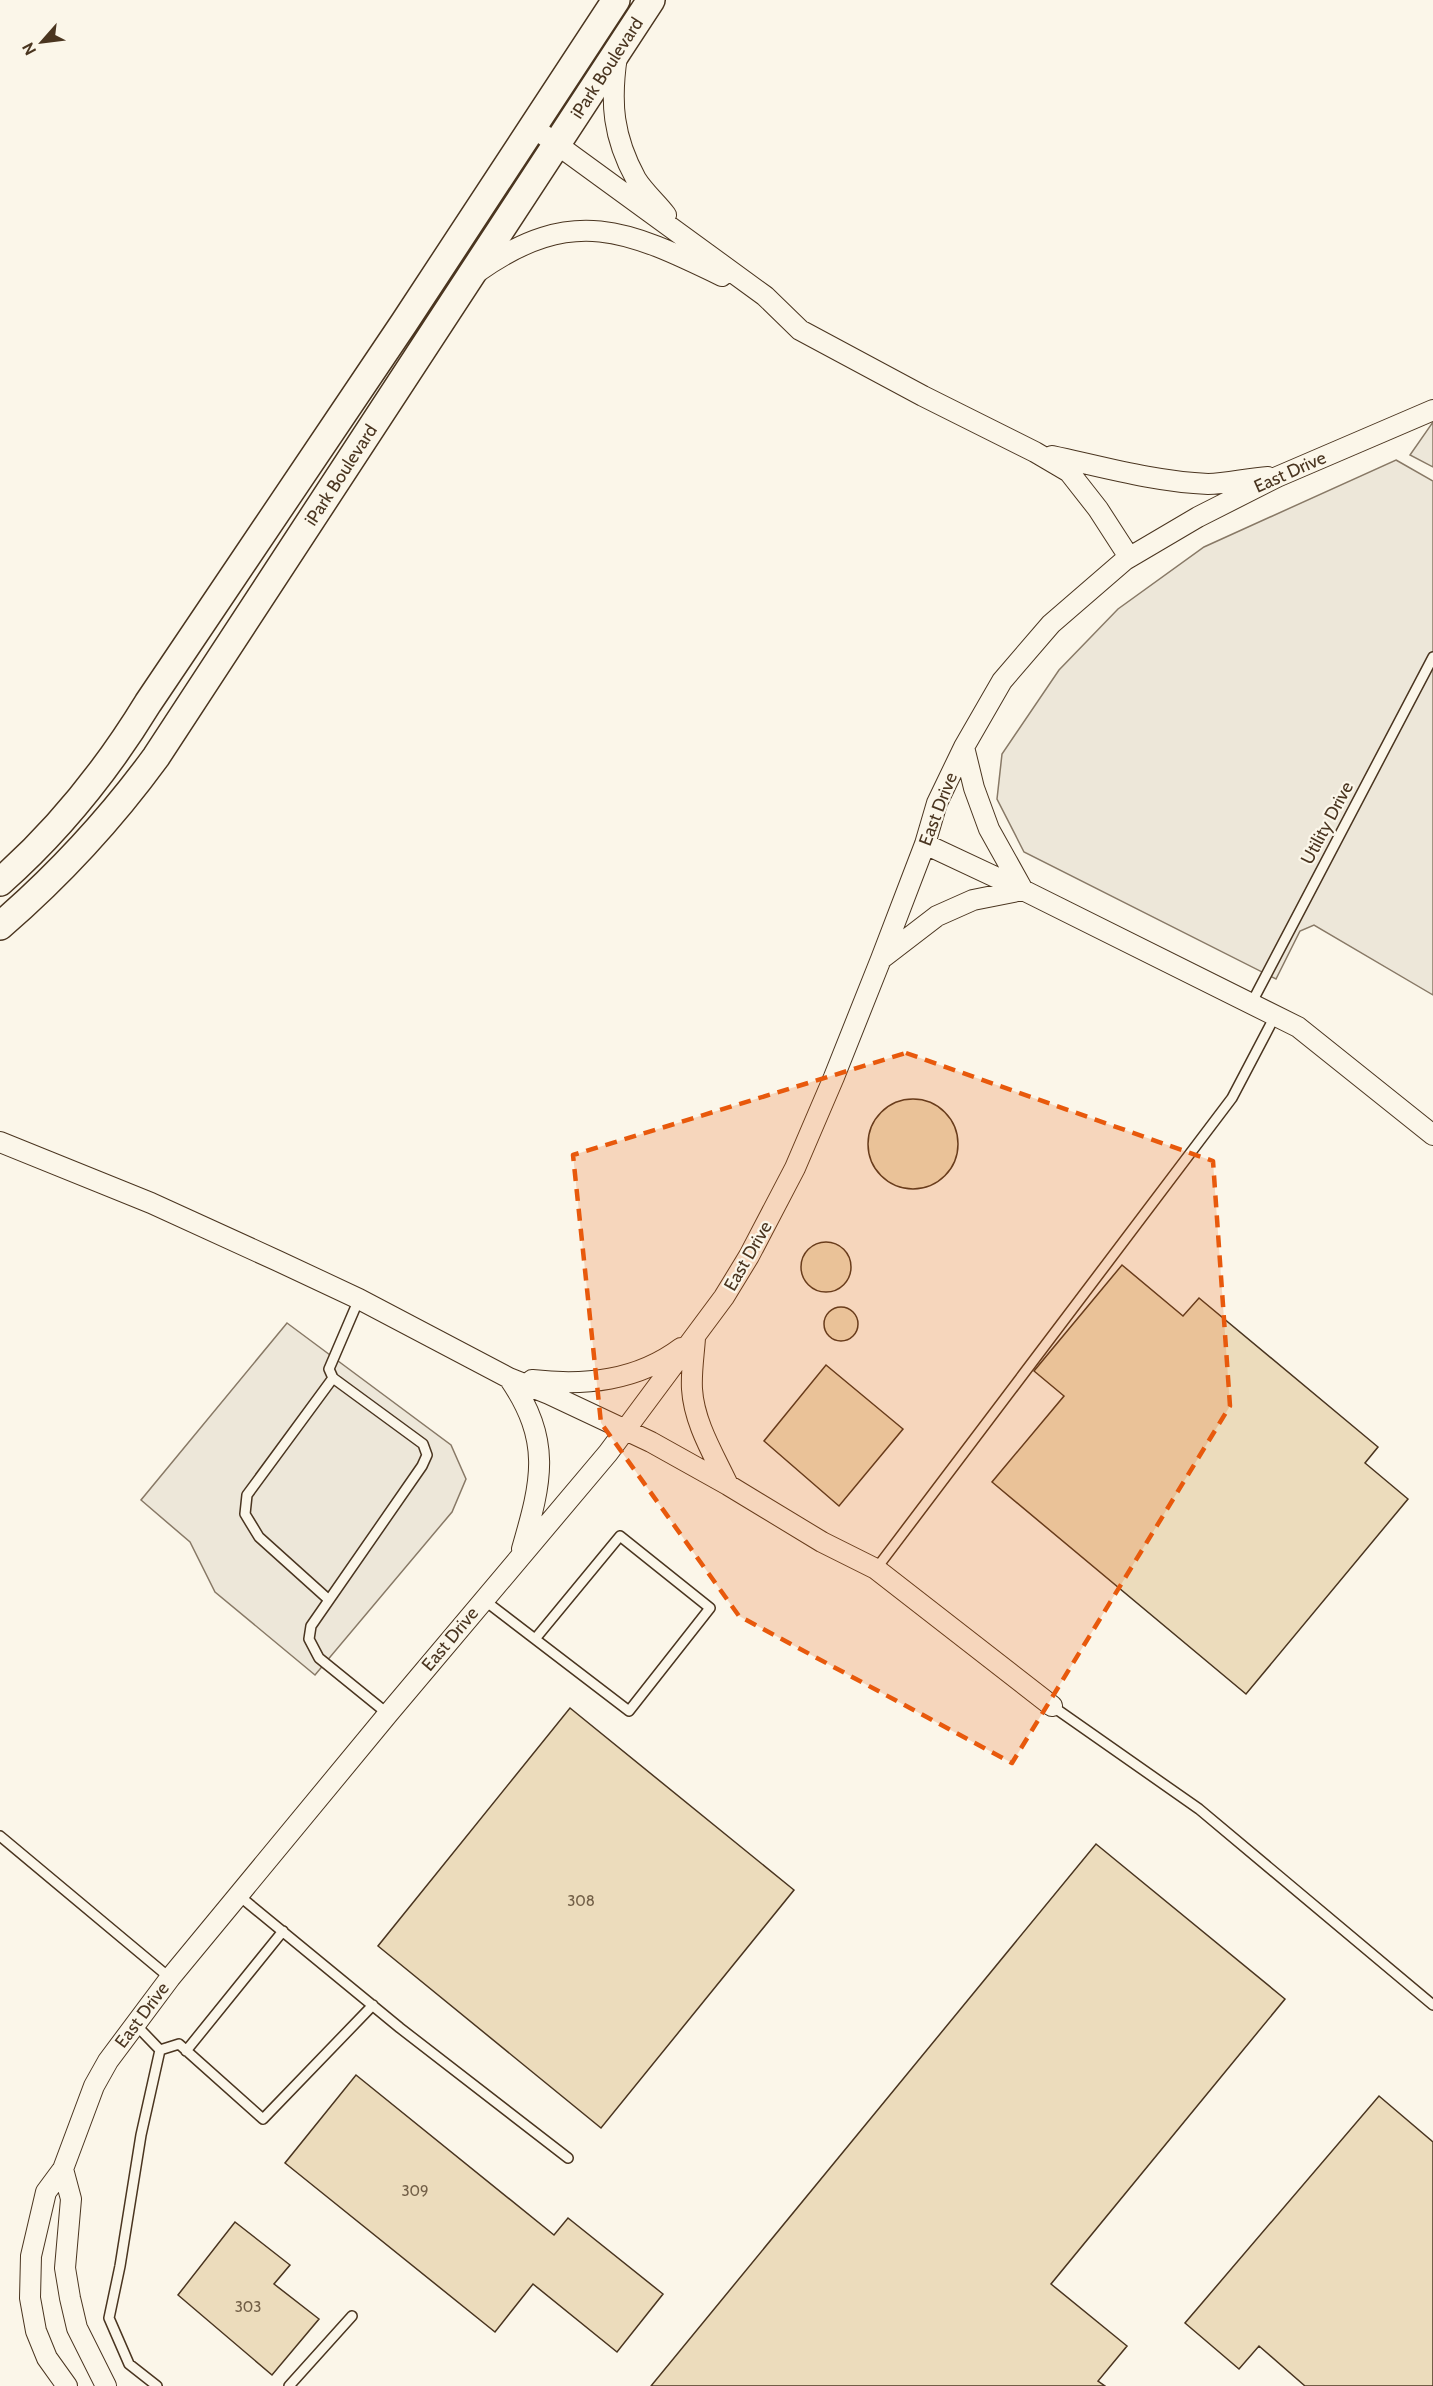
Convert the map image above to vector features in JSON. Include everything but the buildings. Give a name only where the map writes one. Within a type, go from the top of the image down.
[{"type":"main road","name":"iPark Boulevard","points":[[0,882],[57,827],[128,735],[147,703],[416,305],[616,0]]},
{"type":"main road","name":"iPark Boulevard","points":[[0,926],[84,847],[156,757],[651,0]]},
{"type":"street","points":[[618,51],[613,83],[615,130],[637,180],[688,240]]},
{"type":"street","points":[[533,127],[765,296],[801,330],[1069,472],[1098,509],[1129,557]]},
{"type":"street","points":[[472,276],[503,254],[538,238],[577,230],[619,233],[666,249],[765,296]]},
{"type":"street","name":"East Drive","points":[[67,2386],[47,2358],[36,2331],[30,2298],[31,2256],[46,2192],[63,2169],[94,2086],[108,2061],[135,2024],[237,1894],[626,1430],[695,1338],[749,1256],[795,1168],[830,1087],[924,844],[936,802],[1002,681],[1051,624],[1129,557],[1198,516],[1277,477],[1433,410]]},
{"type":"street","points":[[1035,452],[1101,467],[1189,482],[1210,484],[1246,478],[1277,477]]},
{"type":"street","points":[[964,747],[974,788],[988,829],[1023,890]]},
{"type":"street","points":[[924,844],[1023,890],[1298,1027],[1433,1135]]},
{"type":"street","points":[[881,958],[937,916],[974,900],[1023,890]]},
{"type":"street","points":[[0,1142],[151,1203],[359,1299],[508,1378],[626,1430],[728,1485],[822,1542],[876,1569],[1052,1706]]},
{"type":"street","points":[[508,1378],[566,1384],[634,1374],[663,1362],[695,1338]]},
{"type":"street","points":[[695,1338],[692,1390],[697,1415],[728,1485]]},
{"type":"street","points":[[508,1378],[524,1401],[533,1422],[540,1467],[534,1508],[519,1557]]},
{"type":"street","points":[[63,2169],[71,2199],[65,2268],[70,2298],[76,2328],[106,2386]]},
{"type":"lane","name":"Utility Drive","points":[[1251,1004],[1433,657]]},
{"type":"lane","points":[[876,1569],[1232,1098],[1275,1016]]},
{"type":"lane","points":[[359,1299],[329,1369],[333,1378],[423,1444],[427,1455],[422,1466],[311,1626],[309,1639],[319,1658],[388,1714]]},
{"type":"lane","points":[[329,1600],[259,1537],[245,1514],[247,1496],[333,1378]]},
{"type":"lane","points":[[484,1600],[628,1711],[710,1608],[620,1536],[535,1639]]},
{"type":"lane","points":[[1052,1706],[1199,1809],[1433,2005]]},
{"type":"lane","points":[[0,1836],[170,1978]]},
{"type":"lane","points":[[237,1894],[373,2005],[568,2158]]},
{"type":"lane","points":[[186,2051],[283,1931]]},
{"type":"lane","points":[[160,2050],[179,2044],[263,2119],[373,2005]]},
{"type":"lane","points":[[135,2024],[160,2050]]},
{"type":"lane","points":[[157,2386],[129,2364],[109,2318],[120,2266],[141,2135],[160,2050]]},
{"type":"lane","points":[[289,2386],[352,2316]]},
{"type":"highlighted area","points":[[906,1053],[1213,1161],[1230,1406],[1012,1763],[739,1616],[601,1423],[573,1155]]},
{"type":"shaded area","points":[[1433,422],[1433,467],[1410,455]]},
{"type":"shaded area","points":[[1396,460],[1433,481],[1433,995],[1314,925],[1300,931],[1276,979],[1024,852],[997,799],[1002,754],[1059,670],[1118,609],[1204,547]]},
{"type":"shaded area","points":[[287,1323],[451,1445],[466,1479],[452,1512],[315,1675],[215,1592],[190,1542],[141,1500]]}]
